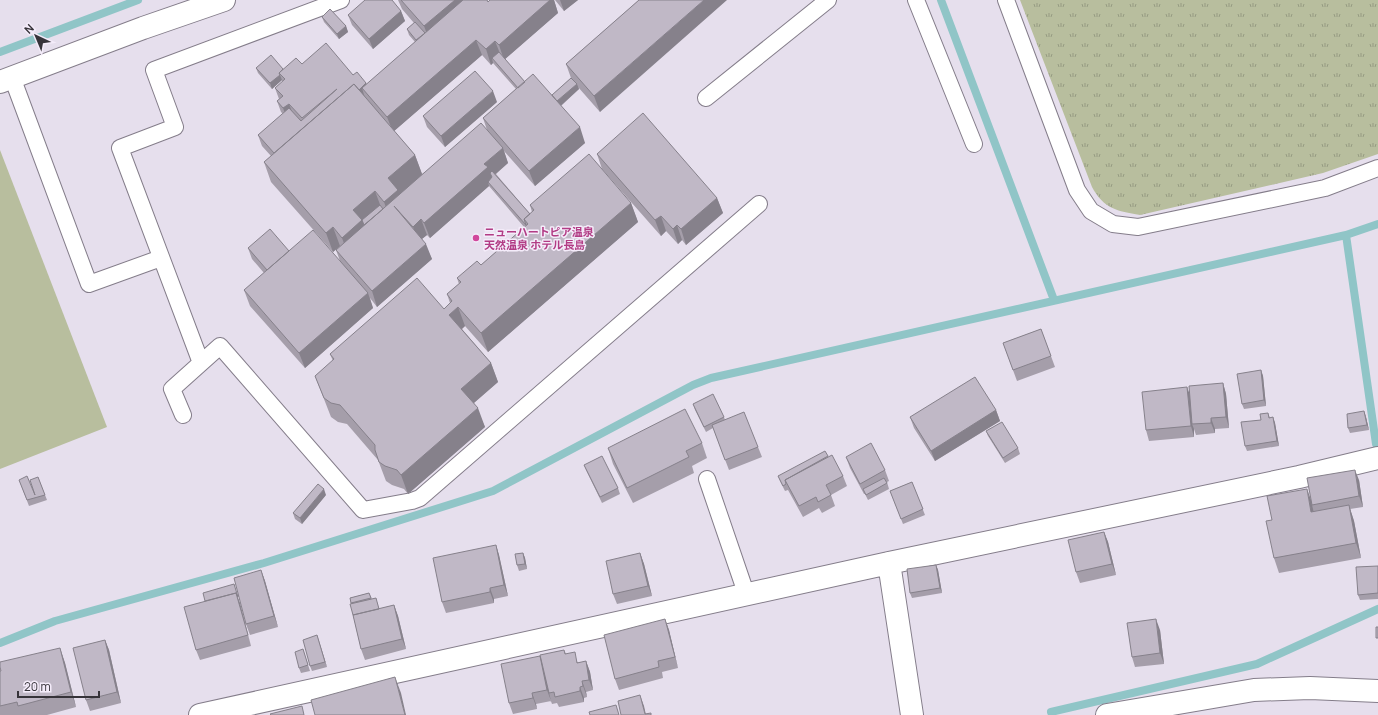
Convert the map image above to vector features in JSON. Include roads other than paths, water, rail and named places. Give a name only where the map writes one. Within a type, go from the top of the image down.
[{"type":"street","points":[[6,80],[143,28],[224,0]]},
{"type":"street","points":[[200,715],[747,596],[889,563],[1299,477],[1378,458]]},
{"type":"street","points":[[889,563],[912,715]]},
{"type":"street","points":[[1107,715],[1254,690],[1310,688],[1378,691]]},
{"type":"lane","points":[[201,363],[120,148],[175,128],[154,70],[341,0]]},
{"type":"lane","points":[[706,98],[828,0]]},
{"type":"lane","points":[[916,0],[974,144]]},
{"type":"lane","points":[[1006,0],[1077,190],[1091,211],[1113,224],[1138,227],[1324,188],[1378,168]]},
{"type":"lane","points":[[6,80],[89,284],[162,258]]},
{"type":"lane","points":[[183,415],[172,389],[220,346],[363,510],[412,502],[420,498],[759,204]]},
{"type":"lane","points":[[707,479],[747,596]]},
{"type":"waterway","points":[[0,52],[138,0]]},
{"type":"waterway","points":[[941,0],[1054,300]]},
{"type":"waterway","points":[[1346,235],[1378,224]]},
{"type":"waterway","points":[[0,643],[55,621],[264,563],[493,491],[693,385],[711,378],[1346,235],[1376,444]]},
{"type":"waterway","points":[[1051,712],[1257,664],[1378,609]]},
{"type":"place","name":"ニューハートピア温泉 天然温泉 ホテル長島","points":[[476,238]]}]
